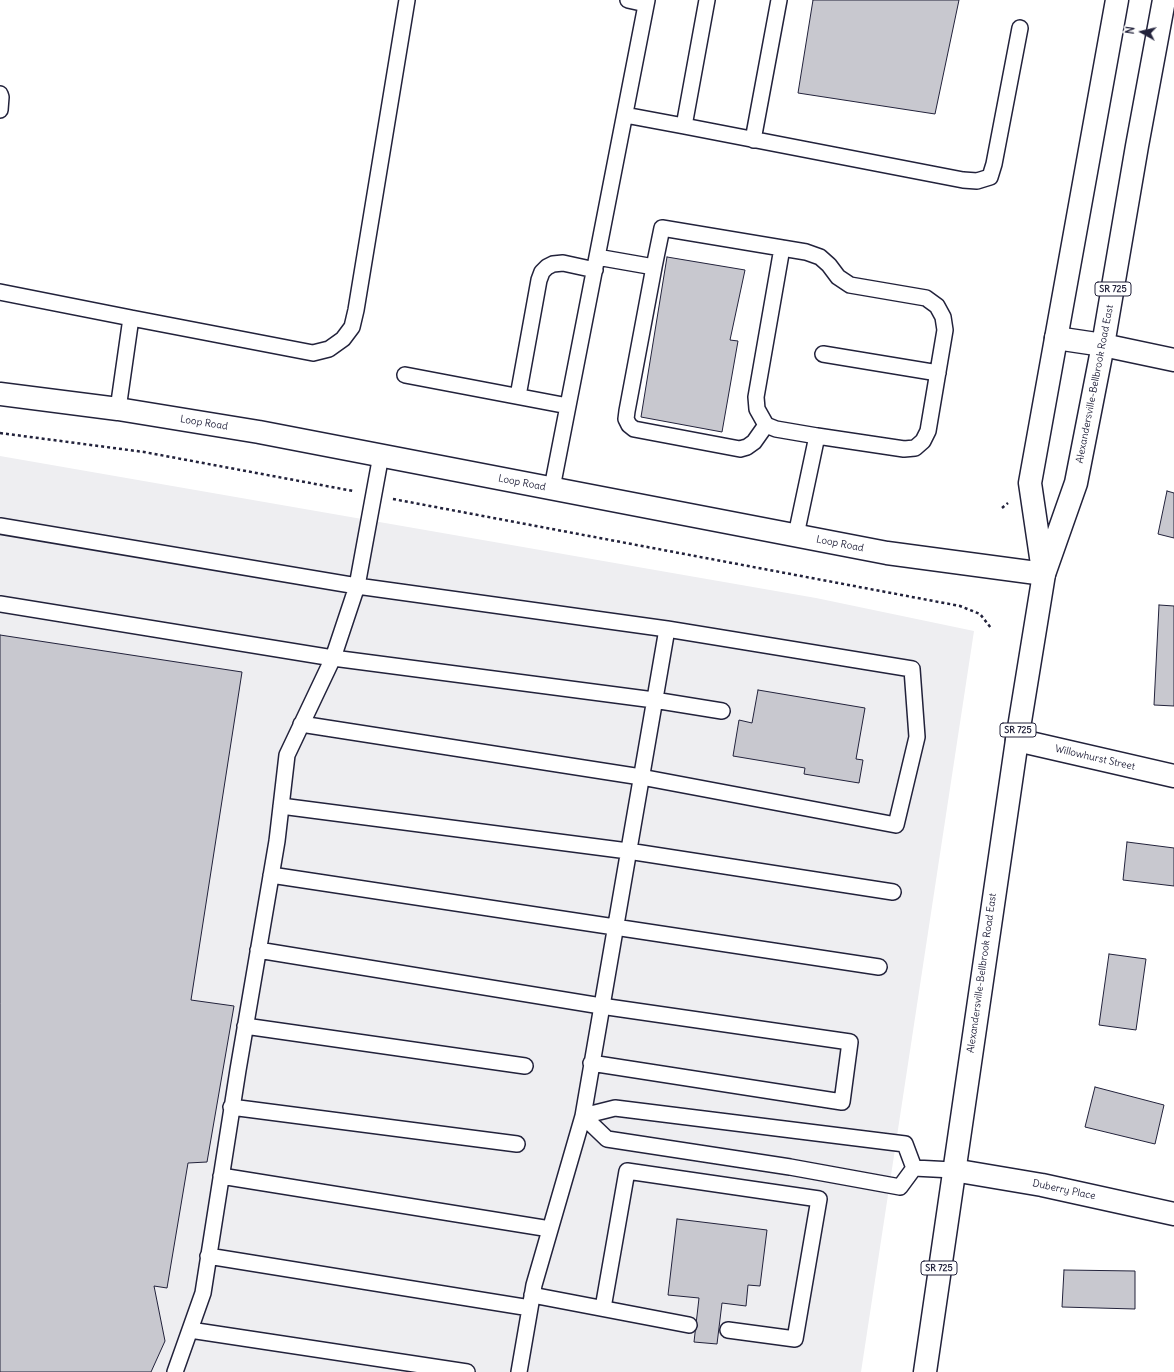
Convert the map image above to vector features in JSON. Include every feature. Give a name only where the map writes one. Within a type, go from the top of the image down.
[{"type":"main road","name":"Alexandersville-Bellbrook Road East","points":[[1044,574],[1030,483],[1117,0]]},
{"type":"main road","name":"Alexandersville-Bellbrook Road East","points":[[925,1372],[953,1170],[1017,740],[1044,574],[1076,483],[1103,345],[1164,0]]},
{"type":"main road","points":[[1056,338],[1103,345],[1174,360]]},
{"type":"main road","name":"Loop Road","points":[[0,394],[118,409],[259,432],[887,553],[1044,574]]},
{"type":"main road","name":"Willowhurst Street","points":[[1017,740],[1174,776]]},
{"type":"main road","name":"Duberry Place","points":[[953,1170],[1042,1185],[1174,1214]]},
{"type":"lane","points":[[0,292],[313,353],[329,349],[343,340],[352,327],[356,310],[407,0]]},
{"type":"lane","points":[[552,488],[647,2],[628,0]]},
{"type":"lane","points":[[684,126],[707,0]]},
{"type":"lane","points":[[753,140],[778,0]]},
{"type":"lane","points":[[625,115],[963,180],[977,181],[990,177],[994,164],[1020,28]]},
{"type":"lane","points":[[0,94],[0,110]]},
{"type":"lane","points":[[766,424],[754,442],[747,447],[740,449],[634,429],[629,425],[626,419],[627,412],[662,228],[782,248],[806,252],[820,257],[838,276],[850,285],[926,298],[937,306],[944,317],[945,330],[928,431],[923,441],[915,448],[904,449],[816,436],[776,429],[766,424],[757,409],[756,396],[782,248]]},
{"type":"lane","points":[[518,396],[539,280],[542,272],[547,267],[553,264],[563,263],[654,267]]},
{"type":"lane","points":[[118,409],[131,318]]},
{"type":"lane","points":[[823,354],[938,373]]},
{"type":"lane","points":[[405,375],[568,406]]},
{"type":"lane","points":[[796,535],[816,436]]},
{"type":"lane","points":[[175,1372],[203,1293],[231,1107],[277,841],[287,756],[333,658],[357,586],[381,455]]},
{"type":"lane","points":[[0,526],[357,586],[667,629],[912,669],[917,737],[896,825],[641,777],[301,724]]},
{"type":"lane","points":[[0,604],[333,658],[654,700],[722,711]]},
{"type":"lane","points":[[519,1372],[531,1302],[582,1116],[667,629]]},
{"type":"lane","points":[[281,806],[628,851],[894,892]]},
{"type":"lane","points":[[271,875],[879,968]]},
{"type":"lane","points":[[258,950],[601,1006],[850,1042],[842,1102],[591,1063]]},
{"type":"lane","points":[[245,1026],[525,1066]]},
{"type":"lane","points":[[231,1107],[517,1144]]},
{"type":"lane","points":[[582,1116],[615,1108],[905,1144],[914,1168]]},
{"type":"lane","points":[[582,1116],[607,1139],[790,1167],[900,1187],[914,1168]]},
{"type":"lane","points":[[914,1168],[953,1170]]},
{"type":"lane","points":[[603,1308],[627,1171],[819,1199],[796,1339],[728,1330]]},
{"type":"lane","points":[[221,1176],[550,1229]]},
{"type":"lane","points":[[208,1256],[531,1302],[603,1308],[689,1325]]},
{"type":"lane","points":[[190,1330],[467,1372]]},
{"type":"path","points":[[0,433],[144,452],[960,606],[980,614],[990,628]]},
{"type":"shaded area","points":[[0,456],[816,598],[974,631],[861,1372],[0,1372]]},
{"type":"building","points":[[813,0],[959,0],[935,114],[798,93]]},
{"type":"building","points":[[667,257],[745,270],[730,340],[738,341],[722,432],[641,417]]},
{"type":"building","points":[[1167,491],[1174,493],[1174,538],[1158,534]]},
{"type":"building","points":[[1159,605],[1174,606],[1174,706],[1154,705]]},
{"type":"building","points":[[0,635],[242,672],[191,1000],[234,1006],[207,1162],[188,1163],[167,1288],[154,1286],[165,1341],[151,1372],[0,1372]]},
{"type":"building","points":[[758,690],[865,708],[856,759],[863,760],[859,783],[804,774],[805,768],[733,756],[739,720],[752,723]]},
{"type":"building","points":[[1127,842],[1174,848],[1174,886],[1123,880]]},
{"type":"building","points":[[1109,954],[1146,959],[1136,1030],[1099,1025]]},
{"type":"building","points":[[1095,1087],[1164,1105],[1155,1144],[1085,1127]]},
{"type":"building","points":[[677,1219],[767,1230],[760,1286],[748,1285],[746,1306],[722,1303],[717,1344],[694,1342],[699,1298],[668,1295]]},
{"type":"building","points":[[1064,1270],[1135,1271],[1135,1309],[1062,1307]]}]
